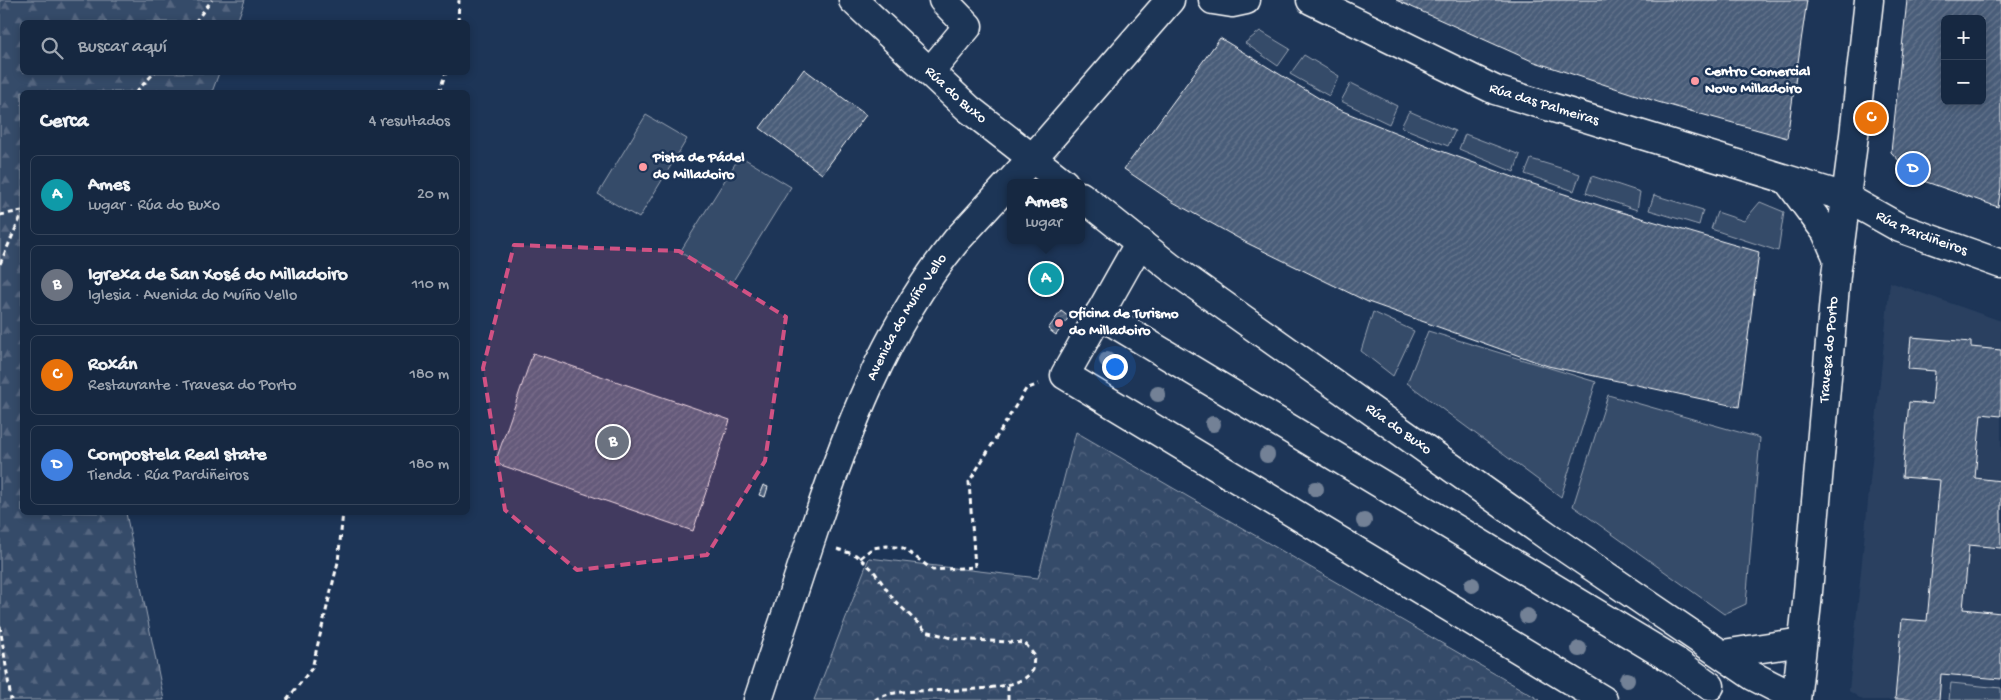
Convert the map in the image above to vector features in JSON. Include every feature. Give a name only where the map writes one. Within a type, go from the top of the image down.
[{"type":"street","name":"Rúa do Buxo","points":[[853,0],[982,119],[1059,179]]},
{"type":"street","points":[[930,72],[968,26],[943,0]]},
{"type":"street","name":"Avenida do Muíño Vello","points":[[1012,179],[1045,144],[1170,0]]},
{"type":"street","points":[[1213,0],[1232,3],[1246,0]]},
{"type":"street","name":"Rúa das Palmeiras","points":[[1311,0],[1495,90],[1845,197]]},
{"type":"street","name":"Travesa do Porto","points":[[1796,699],[1838,260],[1869,0]]},
{"type":"street","points":[[1788,181],[1826,232],[1838,260]]},
{"type":"street","name":"Avenida do Muíño Vello","points":[[758,700],[849,430],[876,369],[905,315],[944,257],[1007,185]]},
{"type":"street","name":"Rúa Pardiñeiros","points":[[1845,197],[1900,228],[2001,264]]},
{"type":"street","name":"Rúa do Buxo","points":[[1085,199],[1170,267],[1541,531],[1753,676],[1796,699]]},
{"type":"street","points":[[1140,242],[1065,375],[1602,700]]},
{"type":"street","points":[[1099,314],[1675,661],[1711,693],[1723,654],[1802,642]]},
{"type":"path","points":[[197,20],[212,0]]},
{"type":"path","points":[[458,20],[459,0]]},
{"type":"path","points":[[138,90],[152,75]]},
{"type":"path","points":[[441,90],[445,75]]},
{"type":"path","points":[[0,215],[20,212]]},
{"type":"path","points":[[0,264],[20,217]]},
{"type":"path","points":[[860,558],[873,548],[887,546],[902,548],[933,570],[975,567],[969,482],[1026,389],[1065,375]]},
{"type":"path","points":[[286,700],[312,668],[338,562],[343,515]]},
{"type":"path","points":[[811,542],[856,555],[860,558],[873,570],[894,600],[926,632],[955,639],[1025,643],[1034,655],[1033,670],[1025,678],[1008,684],[901,692],[878,697],[875,700]]},
{"type":"path","points":[[0,626],[11,700]]},
{"type":"path","points":[[1008,684],[1008,700]]},
{"type":"highlighted area","points":[[514,245],[679,251],[786,317],[765,461],[707,555],[577,570],[505,510],[483,368]]},
{"type":"shaded area","points":[[1890,282],[2001,321],[2001,700],[1863,700],[1849,691]]},
{"type":"green space","points":[[0,0],[245,0],[238,20],[20,20],[20,75],[218,75],[213,90],[20,90],[20,515],[126,515],[164,700],[0,700]]},
{"type":"green space","points":[[1260,31],[1290,49],[1278,66],[1245,43]]},
{"type":"green space","points":[[1304,55],[1339,76],[1329,96],[1290,74]]},
{"type":"green space","points":[[1351,83],[1397,106],[1389,124],[1341,101]]},
{"type":"green space","points":[[1409,111],[1455,131],[1448,146],[1401,127]]},
{"type":"green space","name":"Pista de Pádel do Milladoiro","points":[[646,115],[687,139],[639,218],[598,194]]},
{"type":"green space","points":[[1465,134],[1520,155],[1514,172],[1459,149]]},
{"type":"green space","points":[[740,156],[791,187],[731,284],[680,252]]},
{"type":"green space","points":[[1531,159],[1580,174],[1574,191],[1525,174]]},
{"type":"green space","points":[[1592,176],[1640,192],[1637,210],[1586,193]]},
{"type":"green space","points":[[1654,195],[1703,210],[1699,225],[1649,210]]},
{"type":"green space","points":[[1760,202],[1784,212],[1778,251],[1711,229],[1717,212],[1744,221]]},
{"type":"green space","points":[[1373,312],[1414,331],[1393,376],[1361,351]]},
{"type":"green space","points":[[1428,331],[1596,382],[1561,497],[1407,383]]},
{"type":"green space","points":[[1608,395],[1760,438],[1746,604],[1724,614],[1573,506]]},
{"type":"green space","points":[[1076,432],[1540,700],[814,700],[869,558],[1038,578]]},
{"type":"green space","points":[[1951,683],[2001,688],[2001,700],[1949,700]]},
{"type":"building","name":"Centro Comercial Novo Milladoiro","points":[[1396,0],[1807,0],[1787,138],[1658,102],[1532,61]]},
{"type":"building","points":[[1907,0],[2001,0],[2001,187],[1998,207],[1915,178],[1891,152]]},
{"type":"building","points":[[1220,38],[1335,108],[1436,149],[1524,181],[1614,210],[1759,252],[1739,407],[1548,366],[1368,302],[1247,243],[1173,202],[1124,169]]},
{"type":"building","points":[[804,69],[866,115],[822,174],[760,128]]},
{"type":"building","name":"Oficina de Turismo do Milladoiro","points":[[1061,311],[1069,317],[1056,335],[1048,329]]},
{"type":"building","points":[[1911,337],[1971,342],[1971,347],[2001,350],[2001,416],[1981,414],[1975,478],[2001,481],[2001,548],[1969,545],[1963,609],[2001,613],[2001,679],[1941,674],[1939,700],[1895,699],[1902,619],[1927,621],[1940,480],[1902,477],[1909,402],[1932,404],[1935,371],[1908,369]]},
{"type":"building","points":[[533,353],[730,420],[693,531],[495,463]]},
{"type":"building","points":[[763,485],[768,487],[765,497],[759,495]]},
{"type":"place","name":"Centro Comercial Novo Milladoiro","points":[[1695,81]]},
{"type":"place","name":"Roxán","points":[[1871,118]]},
{"type":"place","name":"Pista de Pádel do Milladoiro","points":[[643,167]]},
{"type":"place","name":"Compostela Real state","points":[[1913,169]]},
{"type":"place","name":"Ames","points":[[1046,279]]},
{"type":"place","name":"Oficina de Turismo do Milladoiro","points":[[1059,323]]},
{"type":"place","name":"Igrexa de San Xosé do Milladoiro","points":[[613,442]]}]
